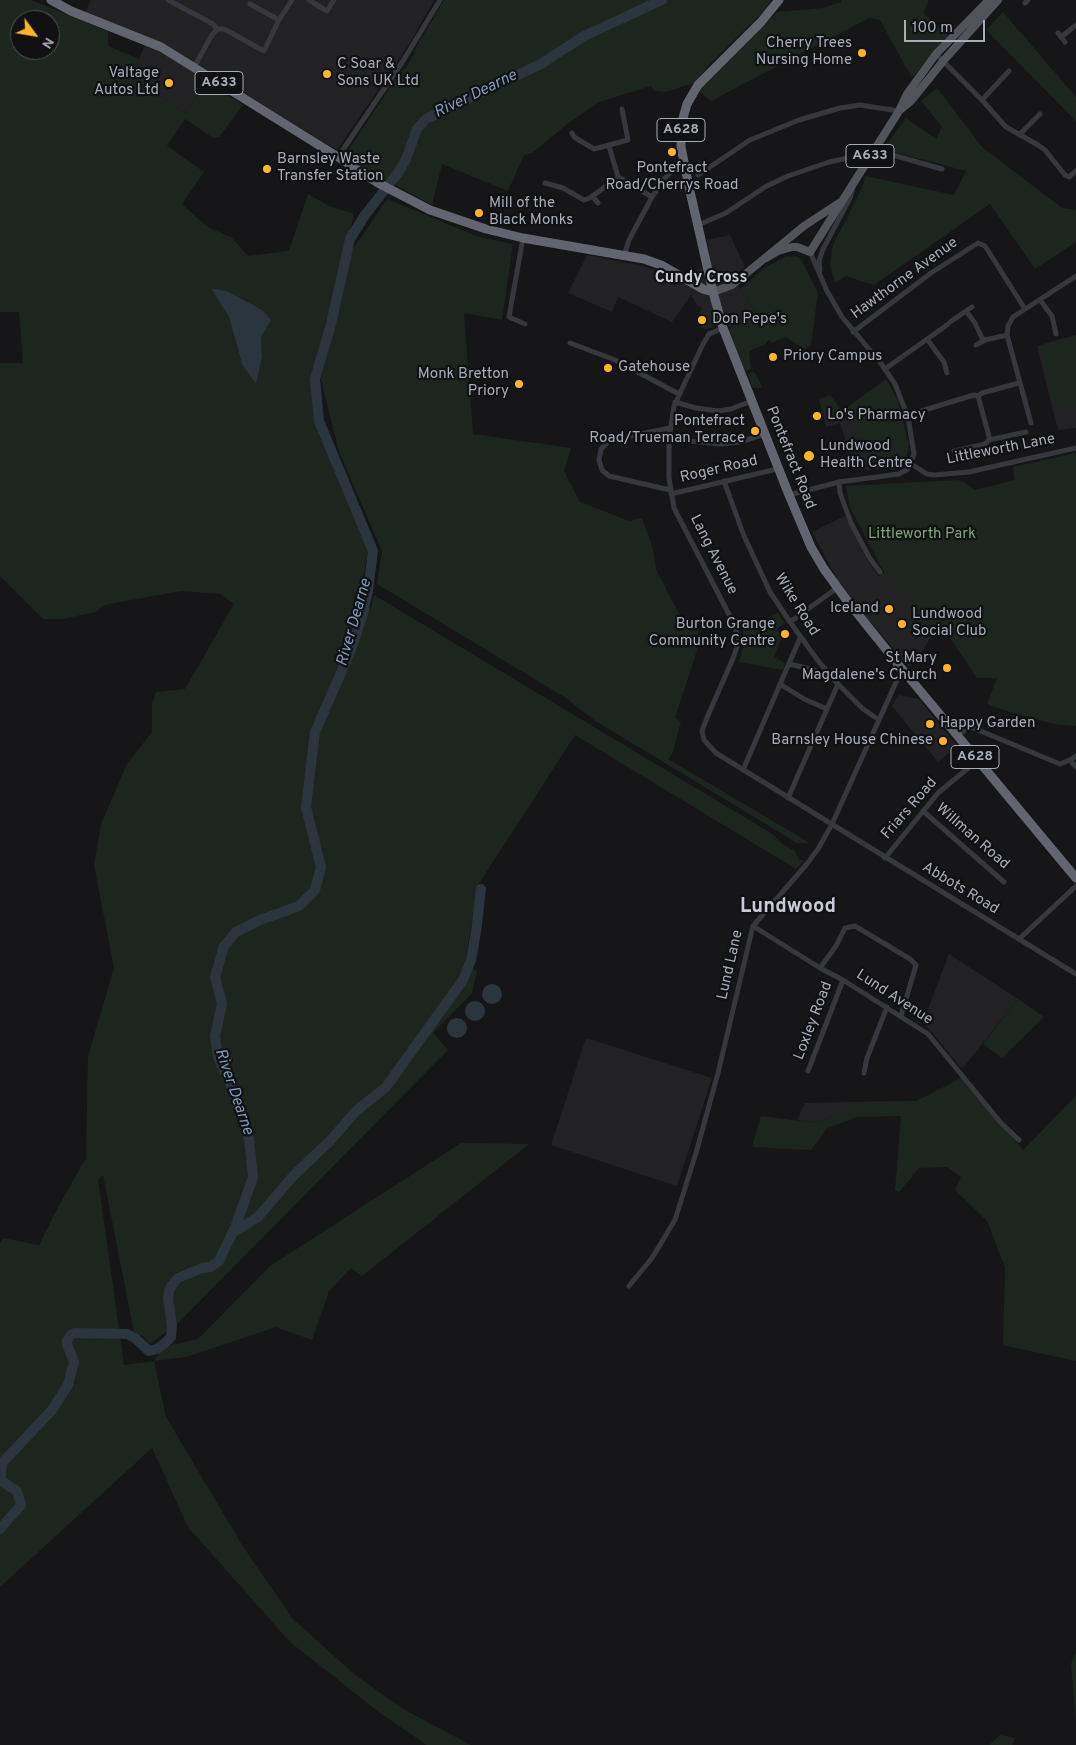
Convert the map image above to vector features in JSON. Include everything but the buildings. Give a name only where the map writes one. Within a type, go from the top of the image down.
[{"type":"highway","name":"A633","points":[[51,0],[71,11],[161,48],[378,183],[430,210],[486,229],[523,238],[661,264],[703,289],[713,292]]},
{"type":"highway","name":"Pontefract Road","points":[[779,0],[761,22],[705,77],[694,91],[684,112],[680,132],[681,148],[713,292],[723,328],[789,495],[812,547],[837,588],[1076,878]]},
{"type":"main road","name":"A633","points":[[766,258],[778,251],[792,247],[810,252],[875,150],[903,101],[936,54],[989,0]]},
{"type":"main road","name":"A633","points":[[899,111],[912,101],[944,60],[998,0]]},
{"type":"main road","name":"A633","points":[[713,292],[732,285],[804,226],[841,202]]},
{"type":"street","points":[[168,0],[214,24],[217,29]]},
{"type":"street","points":[[217,29],[224,29],[264,51],[279,20],[292,0]]},
{"type":"street","points":[[309,0],[327,11],[334,0]]},
{"type":"street","points":[[338,157],[403,61],[440,0]]},
{"type":"street","points":[[250,4],[279,20]]},
{"type":"street","points":[[1066,42],[1060,35],[1076,25]]},
{"type":"street","points":[[194,68],[217,29]]},
{"type":"street","points":[[936,54],[944,60],[1006,127],[1044,150],[1064,175],[1069,177],[1076,170]]},
{"type":"street","points":[[982,100],[1009,71]]},
{"type":"street","points":[[698,175],[750,140],[799,120],[840,108],[860,105],[899,111]]},
{"type":"street","points":[[572,133],[574,137],[594,149],[631,140],[622,109]]},
{"type":"street","points":[[1020,134],[1040,114]]},
{"type":"street","points":[[610,146],[618,177],[652,197]]},
{"type":"street","points":[[875,150],[942,169]]},
{"type":"street","points":[[698,225],[726,213],[765,187],[788,176],[829,162],[853,157]]},
{"type":"street","points":[[624,256],[629,240],[652,197],[671,172]]},
{"type":"street","points":[[545,184],[563,188],[584,200],[618,177]]},
{"type":"street","points":[[824,284],[819,265],[820,256],[850,198],[854,181]]},
{"type":"street","points":[[592,196],[598,203]]},
{"type":"street","points":[[523,238],[509,317],[525,324]]},
{"type":"street","name":"Hawthorne Avenue","points":[[853,332],[931,273],[978,243],[985,246],[1025,309]]},
{"type":"street","points":[[789,495],[839,482],[894,476],[904,472],[911,464],[914,454],[908,415],[900,394],[885,369],[853,332],[834,304],[810,252]]},
{"type":"street","points":[[1031,423],[1007,335],[1010,321],[1076,276]]},
{"type":"street","points":[[1040,300],[1052,316],[1056,334]]},
{"type":"street","points":[[885,369],[972,306]]},
{"type":"street","points":[[966,311],[976,323],[982,338],[985,340]]},
{"type":"street","points":[[1047,328],[1054,322]]},
{"type":"street","name":"Lang Avenue","points":[[723,328],[707,337],[675,402],[669,439],[671,492],[674,508],[734,624],[738,640],[734,656],[702,731],[704,740],[716,753],[832,824]]},
{"type":"street","points":[[976,345],[985,340],[1007,335]]},
{"type":"street","points":[[927,339],[944,362],[947,373]]},
{"type":"street","points":[[570,343],[615,360],[679,394]]},
{"type":"street","points":[[908,415],[1019,383]]},
{"type":"street","points":[[978,396],[990,440]]},
{"type":"street","points":[[675,402],[696,408],[718,411],[752,402]]},
{"type":"street","points":[[670,428],[610,440],[601,450],[599,460],[600,466],[609,476],[671,492]]},
{"type":"street","name":"Littleworth Lane","points":[[954,451],[1026,432]]},
{"type":"street","points":[[669,439],[721,444],[740,442],[765,434]]},
{"type":"street","name":"Littleworth Lane","points":[[911,464],[927,474],[934,475],[969,472],[1076,448]]},
{"type":"street","name":"Roger Road","points":[[671,492],[773,470]]},
{"type":"street","name":"Wike Road","points":[[724,481],[744,536],[770,592],[800,638],[838,684],[863,710],[879,720]]},
{"type":"street","points":[[839,482],[840,493],[851,523],[869,557],[880,572]]},
{"type":"street","points":[[790,622],[837,588]]},
{"type":"street","points":[[743,770],[800,638]]},
{"type":"street","points":[[789,664],[815,670]]},
{"type":"street","name":"Lund Lane","points":[[629,1286],[652,1258],[675,1220],[692,1169],[718,1073],[753,926],[818,849],[832,824],[902,669]]},
{"type":"street","points":[[780,684],[804,699],[827,709]]},
{"type":"street","points":[[788,798],[838,684]]},
{"type":"street","points":[[957,735],[971,727],[1060,764],[1076,756]]},
{"type":"street","name":"Friars Road","points":[[885,858],[938,793],[978,760]]},
{"type":"street","points":[[1070,760],[1076,767]]},
{"type":"street","name":"Willman Road","points":[[923,811],[1004,882]]},
{"type":"street","name":"Abbots Road","points":[[832,824],[1076,974]]},
{"type":"street","points":[[1019,939],[1076,886]]},
{"type":"street","name":"Lund Avenue","points":[[753,926],[928,1034],[1001,1123],[1019,1140]]},
{"type":"street","points":[[820,968],[836,946],[845,928],[855,926],[910,958],[916,965],[901,1016]]},
{"type":"street","name":"Loxley Road","points":[[808,1071],[843,980]]},
{"type":"street","points":[[864,1072],[867,1058],[887,1007]]},
{"type":"shaded area","points":[[91,0],[434,0],[410,43],[337,150],[211,74],[186,113],[134,79],[139,59],[147,40],[84,14]]},
{"type":"shaded area","points":[[730,235],[745,267],[731,278],[759,318],[730,328],[726,321],[704,329],[695,322],[702,308],[697,305],[691,295],[672,322],[618,297],[612,312],[568,293],[587,255],[642,266],[659,271],[682,282],[711,260],[707,240]]},
{"type":"shaded area","points":[[211,288],[227,291],[264,311],[271,320],[261,337],[262,357],[256,384],[242,364],[229,317]]},
{"type":"shaded area","points":[[1076,335],[1076,428],[1058,430],[1037,346]]},
{"type":"shaded area","points":[[844,414],[889,469],[855,470],[840,423]]},
{"type":"shaded area","points":[[845,516],[866,558],[879,576],[885,572],[916,607],[909,614],[930,638],[918,659],[909,667],[853,602],[838,581],[812,532]]},
{"type":"shaded area","points":[[898,695],[919,699],[957,746],[938,762],[892,706]]},
{"type":"shaded area","points":[[949,954],[1018,999],[962,1069],[923,1022]]},
{"type":"shaded area","points":[[492,984],[499,987],[502,994],[499,1001],[492,1004],[485,1001],[482,994],[485,987]]},
{"type":"shaded area","points":[[475,1001],[482,1004],[485,1011],[482,1018],[475,1021],[468,1018],[465,1011],[468,1004]]},
{"type":"shaded area","points":[[457,1018],[464,1021],[467,1028],[464,1035],[457,1038],[450,1035],[447,1028],[450,1021]]},
{"type":"shaded area","points":[[586,1038],[712,1078],[677,1186],[551,1145]]},
{"type":"shaded area","points":[[848,1102],[848,1110],[816,1123],[797,1120],[805,1103]]},
{"type":"green space","points":[[0,0],[31,0],[56,10],[10,10],[10,60],[60,60],[60,12],[108,31],[108,46],[139,59],[134,79],[186,113],[206,82],[243,105],[219,137],[213,138],[185,119],[167,146],[204,172],[182,204],[206,226],[232,238],[248,256],[289,251],[308,194],[329,206],[354,214],[315,379],[316,422],[368,551],[364,572],[354,599],[371,609],[374,595],[774,835],[782,844],[795,851],[799,860],[804,860],[796,869],[575,735],[478,885],[465,964],[477,971],[472,993],[433,1033],[448,1050],[179,1322],[150,1344],[143,1336],[134,1332],[103,1175],[98,1180],[124,1365],[154,1361],[166,1417],[242,1545],[292,1618],[354,1674],[403,1709],[471,1745],[427,1745],[380,1713],[290,1642],[188,1527],[152,1448],[0,1587],[0,1243],[3,1238],[39,1245],[86,1158],[88,1056],[114,968],[94,865],[101,824],[127,764],[152,732],[152,704],[156,692],[185,689],[234,604],[221,594],[181,591],[104,605],[96,612],[62,619],[43,619],[0,576],[0,363],[23,363],[19,312],[0,312]],"holes":[[[212,288],[227,291],[264,311],[271,320],[261,337],[262,357],[256,383],[242,364],[229,317]]]},
{"type":"green space","points":[[444,0],[771,0],[765,10],[711,63],[694,83],[665,92],[655,91],[651,86],[599,102],[566,125],[532,153],[524,155],[508,191],[442,164],[432,205],[393,184],[408,162],[419,131],[435,119],[569,52],[561,49],[425,117],[414,129],[403,158],[395,173],[387,181],[350,160],[347,152],[401,71],[406,68]]},
{"type":"green space","points":[[841,0],[929,0],[923,13],[948,35],[912,78],[880,20],[869,18],[711,101],[698,90],[777,12],[823,8],[841,2]]},
{"type":"green space","points":[[1003,12],[1076,97],[1076,121],[986,30]]},
{"type":"green space","points":[[937,88],[982,147],[1062,208],[1076,210],[1076,242],[1035,269],[990,204],[874,285],[846,276],[835,283],[830,265],[833,245],[862,188],[865,176],[954,195],[966,171],[883,149],[906,118],[936,139],[942,127],[921,101]]},
{"type":"green space","points":[[387,199],[479,237],[513,244],[502,320],[464,313],[473,434],[571,448],[564,471],[580,502],[629,521],[642,518],[653,549],[656,569],[680,616],[698,628],[698,647],[675,718],[681,722],[672,754],[668,759],[810,843],[797,843],[594,720],[566,698],[377,584],[382,551],[339,452],[321,380],[351,252]]},
{"type":"green space","points":[[786,256],[798,257],[802,261],[818,293],[811,345],[805,349],[786,337],[771,343],[770,340],[766,344],[749,351],[751,369],[747,371],[744,369],[729,329],[759,317],[740,289],[766,267]]},
{"type":"green space","points":[[1076,338],[1076,405],[1056,410],[1040,347]]},
{"type":"green space","points":[[755,373],[761,388],[752,386],[748,374]]},
{"type":"green space","points":[[886,379],[898,401],[909,445],[906,459],[902,465],[894,470],[889,469],[844,415],[840,423],[826,427],[819,399],[830,395],[842,411]]},
{"type":"green space","name":"Littleworth Park","points":[[1076,453],[1076,726],[1053,724],[987,704],[997,678],[977,678],[946,632],[930,638],[909,614],[916,607],[882,569],[850,507],[846,486],[958,480],[975,490],[1015,480],[1013,467]]},
{"type":"green space","points":[[778,613],[785,624],[777,628],[781,639],[774,657],[785,663],[783,670],[739,662],[745,640],[742,628]]},
{"type":"green space","points":[[1018,999],[1044,1017],[1002,1058],[983,1044]]},
{"type":"green space","points":[[965,1076],[1023,1150],[1076,1096],[1076,1361],[1003,1345],[1005,1267],[987,1221],[955,1190],[961,1177],[947,1167],[919,1168],[899,1192],[895,1190],[901,1116],[857,1117],[827,1128],[811,1150],[752,1147],[761,1116],[816,1123],[848,1110],[848,1102],[916,1101]]},
{"type":"green space","points":[[461,1143],[529,1144],[362,1276],[351,1268],[329,1291],[312,1340],[276,1327],[186,1357],[154,1361],[163,1347],[198,1339],[270,1266]]},
{"type":"green space","points":[[1076,1653],[1076,1722],[1071,1664]]},
{"type":"green space","points":[[1000,1735],[1015,1738],[1012,1745],[989,1745]]},
{"type":"waterway","name":"River Dearne","points":[[0,1529],[21,1505],[17,1491],[1,1481],[2,1463],[52,1410],[68,1385],[74,1362],[67,1344],[71,1335],[75,1333],[127,1334],[135,1338],[149,1351],[157,1349],[165,1343],[171,1337],[172,1325],[168,1299],[172,1285],[178,1278],[202,1268],[210,1267],[219,1261],[236,1225],[253,1177],[249,1139],[240,1106],[218,1057],[215,1036],[222,1004],[215,977],[224,946],[236,932],[260,920],[299,906],[315,890],[321,867],[306,807],[315,732],[351,650],[362,617],[368,591],[373,551],[319,421],[315,379],[331,324],[350,239],[365,215],[398,173],[406,159],[417,129],[426,119],[541,64],[584,36],[662,0]]},
{"type":"waterway","name":"River Dearne","points":[[232,1233],[258,1217],[294,1175],[330,1141],[356,1111],[386,1087],[463,980],[471,960],[481,889]]},
{"type":"place","name":"Cherry Trees Nursing Home","points":[[862,53]]},
{"type":"place","name":"C Soar & Sons UK Ltd","points":[[327,74]]},
{"type":"place","name":"Valtage Autos Ltd","points":[[169,83]]},
{"type":"place","name":"Pontefract Road/Cherrys Road","points":[[672,152]]},
{"type":"place","name":"Barnsley Waste Transfer Station","points":[[267,169]]},
{"type":"place","name":"Mill of the Black Monks","points":[[479,213]]},
{"type":"place","name":"Don Pepe's","points":[[702,320]]},
{"type":"place","name":"Priory Campus","points":[[773,357]]},
{"type":"place","name":"Gatehouse","points":[[608,368]]},
{"type":"place","name":"Monk Bretton Priory","points":[[519,384]]},
{"type":"place","name":"Lo's Pharmacy","points":[[817,416]]},
{"type":"place","name":"Pontefract Road/Trueman Terrace","points":[[755,431]]},
{"type":"place","name":"Lundwood Health Centre","points":[[809,456]]},
{"type":"place","name":"Iceland","points":[[889,609]]},
{"type":"place","name":"Lundwood Social Club","points":[[902,624]]},
{"type":"place","name":"Burton Grange Community Centre","points":[[785,634]]},
{"type":"place","name":"St Mary Magdalene's Church","points":[[947,668]]},
{"type":"place","name":"Happy Garden","points":[[930,724]]},
{"type":"place","name":"Barnsley House Chinese","points":[[943,741]]},
{"type":"district","name":"Cundy Cross","points":[[701,279]]},
{"type":"district","name":"Lundwood","points":[[788,908]]}]
